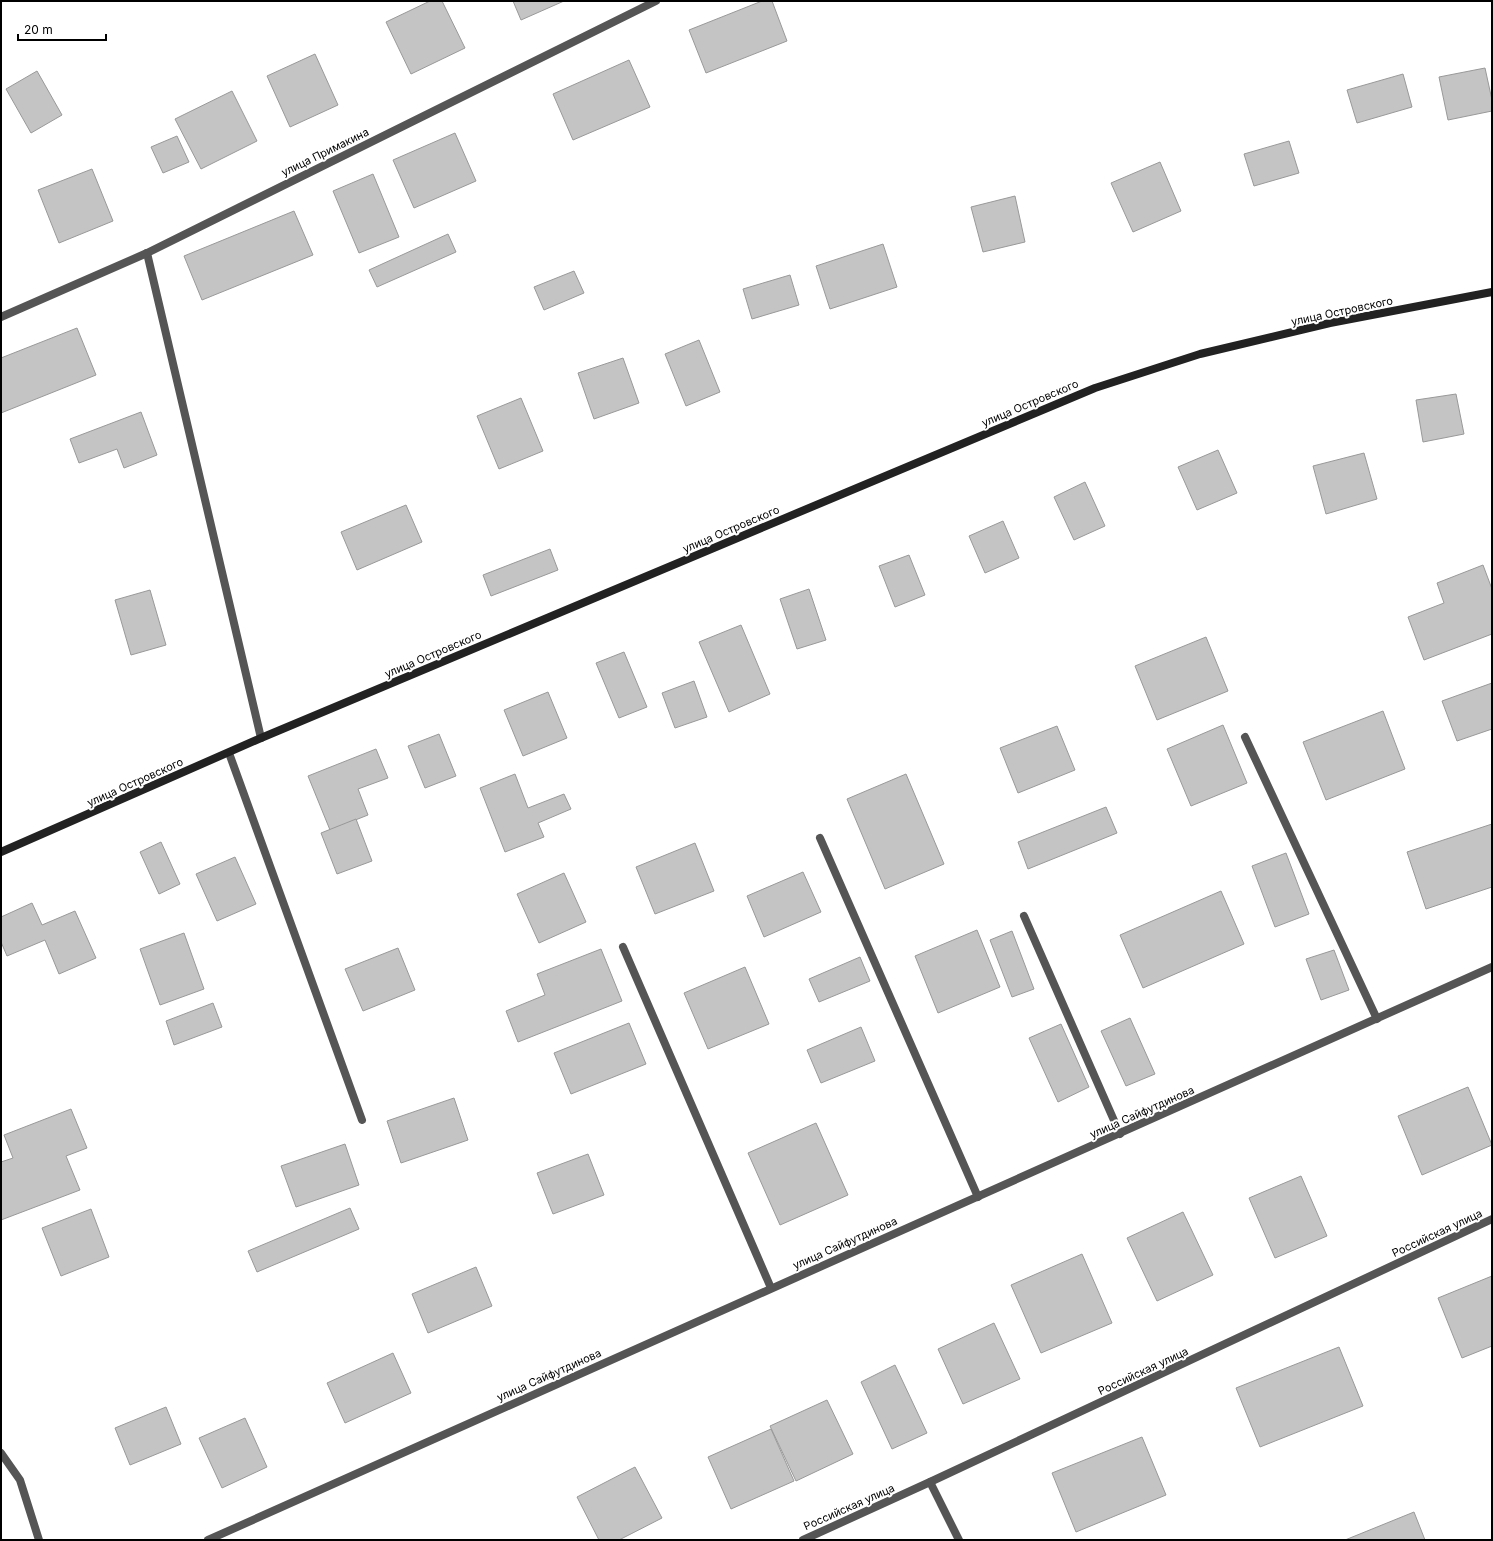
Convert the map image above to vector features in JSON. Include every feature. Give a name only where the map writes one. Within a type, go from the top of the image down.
[{"type":"main road","name":"улица Островского","points":[[1,852],[261,738],[1095,388],[1200,354],[1330,323],[1492,292]]},
{"type":"street","name":"улица Примакина","points":[[1,316],[147,252],[656,1]]},
{"type":"street","points":[[147,252],[261,738]]},
{"type":"street","points":[[1245,737],[1378,1020]]},
{"type":"street","points":[[229,753],[362,1120]]},
{"type":"street","points":[[820,838],[978,1197]]},
{"type":"street","points":[[1024,916],[1120,1134]]},
{"type":"street","points":[[623,947],[770,1288]]},
{"type":"street","name":"улица Сайфутдинова","points":[[208,1540],[770,1288],[1378,1020],[1492,968]]},
{"type":"street","name":"Российская улица","points":[[803,1540],[1492,1219]]},
{"type":"street","points":[[1,1453],[20,1480],[39,1540]]},
{"type":"street","points":[[930,1482],[958,1540]]},
{"type":"building","points":[[430,1],[442,1],[465,48],[411,74],[386,22]]},
{"type":"building","points":[[513,1],[564,1],[521,20]]},
{"type":"building","points":[[762,1],[772,1],[787,41],[706,73],[689,30]]},
{"type":"building","points":[[315,54],[338,105],[290,127],[267,76]]},
{"type":"building","points":[[629,60],[650,107],[573,140],[553,94]]},
{"type":"building","points":[[1485,68],[1492,100],[1492,111],[1448,120],[1439,77]]},
{"type":"building","points":[[37,71],[62,115],[31,133],[6,89]]},
{"type":"building","points":[[1403,74],[1412,107],[1357,123],[1347,90]]},
{"type":"building","points":[[232,91],[257,141],[201,169],[175,119]]},
{"type":"building","points":[[455,133],[476,181],[414,208],[393,160]]},
{"type":"building","points":[[177,136],[189,162],[163,173],[151,147]]},
{"type":"building","points":[[1289,141],[1299,173],[1254,186],[1244,154]]},
{"type":"building","points":[[1160,162],[1181,211],[1133,232],[1111,183]]},
{"type":"building","points":[[92,169],[113,221],[59,243],[38,190]]},
{"type":"building","points":[[373,174],[399,237],[359,253],[333,191]]},
{"type":"building","points":[[1015,196],[1025,242],[983,252],[971,207]]},
{"type":"building","points":[[294,211],[313,255],[202,300],[184,256]]},
{"type":"building","points":[[448,234],[456,252],[377,287],[369,270]]},
{"type":"building","points":[[883,244],[897,287],[830,309],[816,266]]},
{"type":"building","points":[[574,271],[584,293],[544,310],[534,287]]},
{"type":"building","points":[[790,275],[799,305],[752,319],[743,289]]},
{"type":"building","points":[[77,328],[96,375],[1,413],[1,358]]},
{"type":"building","points":[[699,340],[720,392],[686,406],[665,354]]},
{"type":"building","points":[[623,358],[639,403],[594,419],[578,373]]},
{"type":"building","points":[[1456,394],[1464,434],[1423,442],[1416,400]]},
{"type":"building","points":[[521,398],[543,451],[499,469],[477,416]]},
{"type":"building","points":[[141,412],[157,455],[124,468],[117,449],[79,463],[70,439]]},
{"type":"building","points":[[1218,450],[1237,493],[1197,510],[1178,467]]},
{"type":"building","points":[[1364,453],[1377,499],[1326,514],[1313,466]]},
{"type":"building","points":[[1085,482],[1105,526],[1074,540],[1054,497]]},
{"type":"building","points":[[406,505],[422,542],[357,570],[341,532]]},
{"type":"building","points":[[1003,521],[1019,558],[985,573],[969,536]]},
{"type":"building","points":[[550,549],[558,570],[491,596],[483,575]]},
{"type":"building","points":[[909,555],[925,595],[895,607],[879,566]]},
{"type":"building","points":[[1483,565],[1492,589],[1492,634],[1424,660],[1408,617],[1444,603],[1437,583]]},
{"type":"building","points":[[809,589],[826,640],[797,649],[780,599]]},
{"type":"building","points":[[150,590],[166,645],[131,655],[115,600]]},
{"type":"building","points":[[741,625],[770,694],[729,712],[699,642]]},
{"type":"building","points":[[1206,637],[1228,691],[1157,720],[1135,666]]},
{"type":"building","points":[[624,652],[647,707],[619,718],[596,663]]},
{"type":"building","points":[[694,681],[707,717],[675,728],[662,693]]},
{"type":"building","points":[[1492,683],[1492,729],[1457,741],[1442,701]]},
{"type":"building","points":[[548,692],[567,738],[523,756],[504,710]]},
{"type":"building","points":[[1383,711],[1405,769],[1326,800],[1303,742]]},
{"type":"building","points":[[1223,725],[1247,783],[1191,806],[1167,749]]},
{"type":"building","points":[[1057,726],[1075,770],[1018,793],[1000,748]]},
{"type":"building","points":[[439,734],[456,776],[425,788],[408,746]]},
{"type":"building","points":[[376,749],[388,778],[358,789],[368,815],[330,830],[308,776]]},
{"type":"building","points":[[515,774],[528,808],[564,794],[571,809],[538,823],[544,837],[505,852],[480,788]]},
{"type":"building","points":[[906,774],[944,864],[885,889],[847,799]]},
{"type":"building","points":[[1106,807],[1117,833],[1028,869],[1018,842]]},
{"type":"building","points":[[356,819],[372,861],[337,874],[321,833]]},
{"type":"building","points":[[1492,824],[1492,887],[1426,909],[1407,852]]},
{"type":"building","points":[[161,842],[180,884],[159,894],[140,852]]},
{"type":"building","points":[[695,843],[714,891],[655,914],[636,867]]},
{"type":"building","points":[[1286,853],[1309,914],[1275,927],[1252,866]]},
{"type":"building","points":[[235,857],[256,904],[217,921],[196,874]]},
{"type":"building","points":[[803,872],[821,912],[764,937],[747,896]]},
{"type":"building","points":[[564,873],[586,922],[539,943],[517,894]]},
{"type":"building","points":[[1221,891],[1244,944],[1143,988],[1120,935]]},
{"type":"building","points":[[32,903],[42,925],[75,911],[96,958],[59,974],[45,940],[7,956],[1,942],[1,917]]},
{"type":"building","points":[[977,930],[1000,987],[938,1013],[915,956]]},
{"type":"building","points":[[1012,931],[1034,989],[1012,997],[990,940]]},
{"type":"building","points":[[184,933],[204,989],[160,1005],[140,949]]},
{"type":"building","points":[[398,948],[415,990],[363,1011],[345,969]]},
{"type":"building","points":[[601,949],[622,1001],[518,1042],[506,1011],[545,995],[537,974]]},
{"type":"building","points":[[1334,950],[1349,990],[1321,1000],[1306,959]]},
{"type":"building","points":[[860,957],[870,981],[819,1002],[809,979]]},
{"type":"building","points":[[745,967],[769,1024],[708,1049],[684,993]]},
{"type":"building","points":[[213,1003],[222,1027],[174,1045],[166,1021]]},
{"type":"building","points":[[1130,1018],[1155,1074],[1126,1086],[1101,1031]]},
{"type":"building","points":[[629,1023],[646,1064],[571,1094],[554,1053]]},
{"type":"building","points":[[1061,1024],[1089,1087],[1058,1102],[1029,1038]]},
{"type":"building","points":[[861,1027],[875,1061],[821,1083],[807,1050]]},
{"type":"building","points":[[1468,1087],[1492,1145],[1422,1175],[1398,1116]]},
{"type":"building","points":[[454,1098],[468,1140],[401,1163],[387,1121]]},
{"type":"building","points":[[71,1109],[87,1148],[66,1156],[80,1190],[1,1220],[1,1162],[13,1158],[4,1135]]},
{"type":"building","points":[[816,1123],[848,1195],[780,1225],[748,1153]]},
{"type":"building","points":[[345,1144],[359,1185],[296,1207],[281,1166]]},
{"type":"building","points":[[588,1154],[604,1195],[553,1214],[537,1173]]},
{"type":"building","points":[[1301,1176],[1327,1236],[1275,1258],[1249,1198]]},
{"type":"building","points":[[350,1208],[359,1229],[257,1272],[248,1251]]},
{"type":"building","points":[[91,1209],[109,1257],[61,1276],[42,1228]]},
{"type":"building","points":[[1183,1212],[1213,1275],[1157,1301],[1127,1238]]},
{"type":"building","points":[[1082,1254],[1112,1323],[1041,1353],[1011,1285]]},
{"type":"building","points":[[476,1267],[492,1306],[428,1333],[412,1294]]},
{"type":"building","points":[[1492,1276],[1492,1346],[1462,1358],[1438,1298]]},
{"type":"building","points":[[994,1323],[1020,1379],[963,1404],[938,1349]]},
{"type":"building","points":[[1339,1347],[1363,1406],[1260,1447],[1236,1388]]},
{"type":"building","points":[[393,1353],[411,1393],[345,1423],[327,1383]]},
{"type":"building","points":[[895,1365],[927,1433],[892,1449],[861,1382]]},
{"type":"building","points":[[827,1400],[853,1454],[796,1481],[770,1426]]},
{"type":"building","points":[[166,1407],[181,1444],[130,1465],[115,1428]]},
{"type":"building","points":[[245,1418],[267,1467],[222,1488],[199,1438]]},
{"type":"building","points":[[771,1429],[794,1481],[731,1509],[708,1457]]},
{"type":"building","points":[[1142,1437],[1166,1495],[1076,1532],[1052,1473]]},
{"type":"building","points":[[635,1467],[662,1518],[619,1540],[599,1540],[577,1497]]},
{"type":"building","points":[[1414,1512],[1425,1540],[1345,1540]]}]
